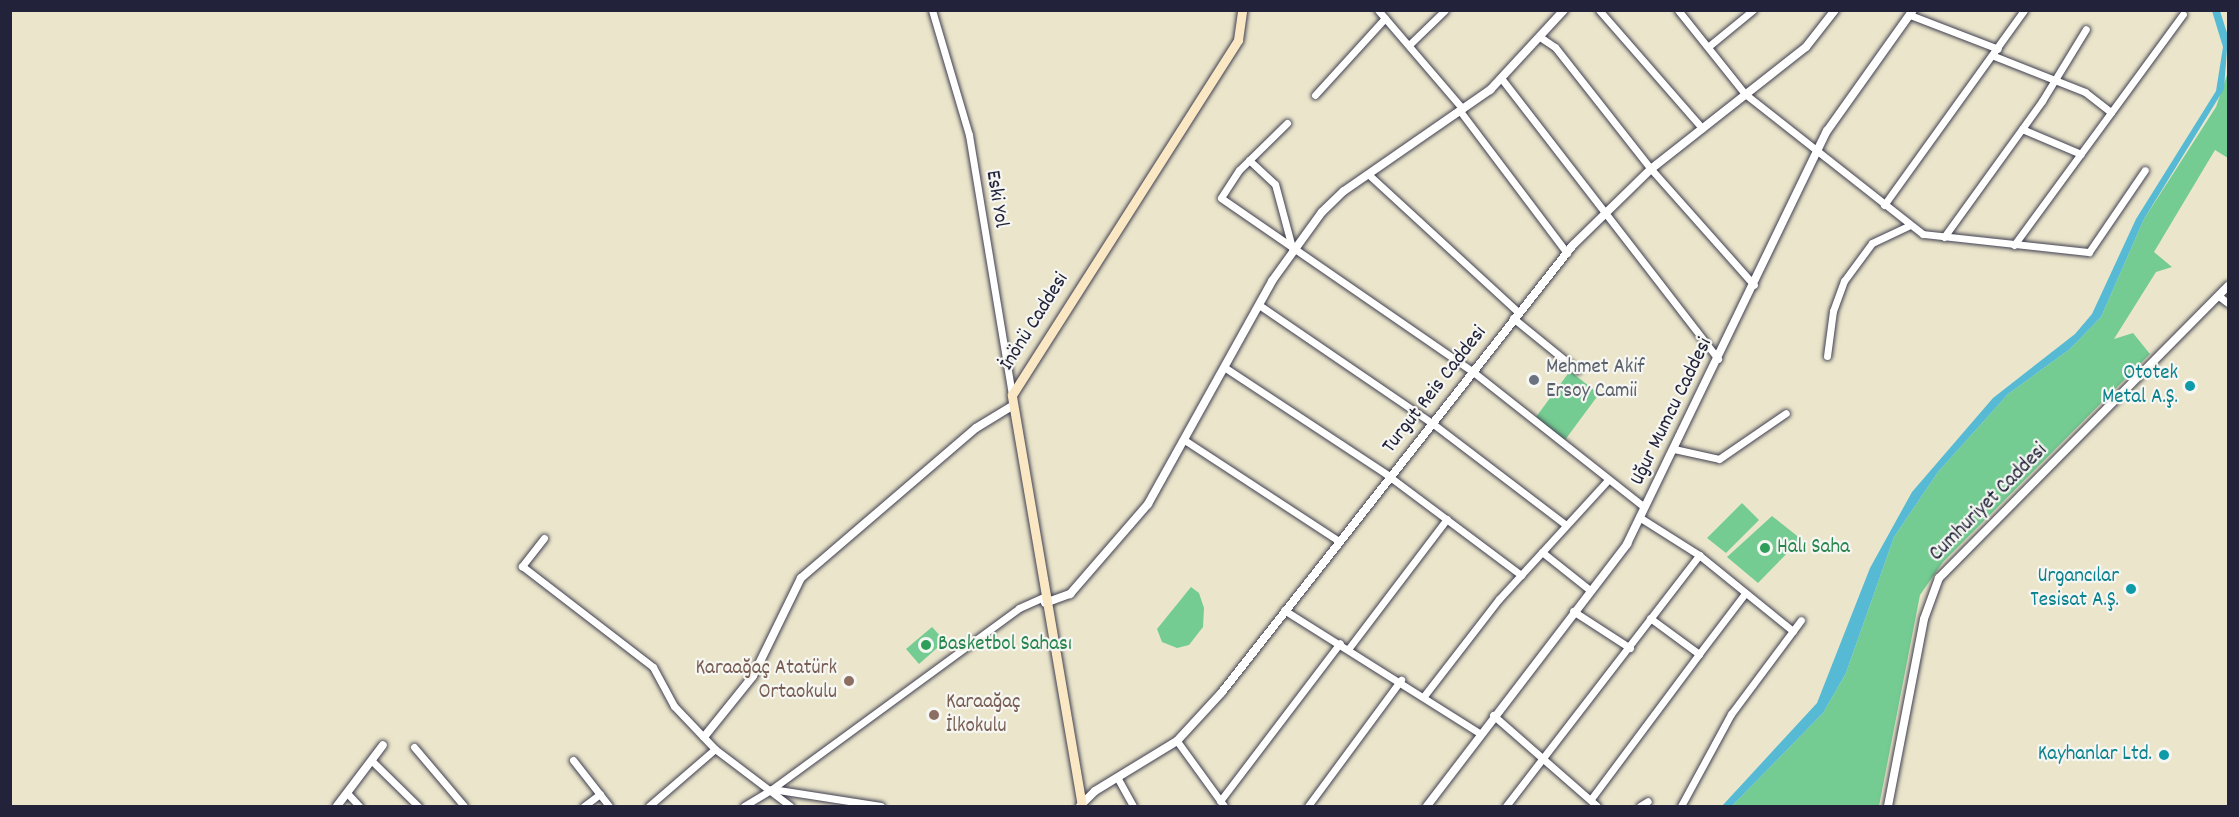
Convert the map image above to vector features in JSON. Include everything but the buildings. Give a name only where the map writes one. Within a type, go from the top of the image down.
[{"type":"main road","name":"İnönü Caddesi","points":[[1081,806],[1044,600],[1012,395],[1238,39],[1242,10]]},
{"type":"street","name":"Eski Yol","points":[[932,10],[969,135],[1012,395]]},
{"type":"street","points":[[1378,10],[1461,110],[1567,254]]},
{"type":"street","points":[[1409,45],[1445,10]]},
{"type":"street","points":[[744,807],[772,789],[1019,608],[1070,594],[1148,504],[1186,441],[1259,305],[1293,250],[1330,205],[1368,174],[1461,110],[1501,78],[1564,10]]},
{"type":"street","points":[[1599,10],[1702,128]]},
{"type":"street","points":[[1678,10],[1745,94],[1910,225],[1944,237],[2089,252],[2145,170]]},
{"type":"street","points":[[1709,46],[1753,10]]},
{"type":"street","name":"Turgut Reis Caddesi","points":[[1081,806],[1117,777],[1177,741],[1339,541],[1515,315],[1567,254],[1652,169],[1806,47],[1835,10]]},
{"type":"street","points":[[1884,205],[2024,10]]},
{"type":"street","points":[[1912,13],[2054,77],[2111,112]]},
{"type":"street","name":"Uğur Mumcu Caddesi","points":[[1427,807],[1492,715],[1627,544],[1818,150],[1912,13]]},
{"type":"street","points":[[2014,245],[2183,14]]},
{"type":"street","points":[[1315,95],[1385,18]]},
{"type":"street","points":[[1944,237],[2022,129],[2086,29]]},
{"type":"street","points":[[1540,37],[1555,48],[1652,169],[1754,285]]},
{"type":"street","points":[[1501,78],[1718,359]]},
{"type":"street","points":[[1287,123],[1249,160],[1221,198],[1293,250],[1472,371],[1644,507]]},
{"type":"street","points":[[2022,129],[2081,154]]},
{"type":"street","points":[[1249,160],[1275,184],[1293,250]]},
{"type":"street","points":[[1368,174],[1515,315],[1577,370]]},
{"type":"street","points":[[1827,356],[1833,311],[1844,281],[1872,243],[1910,225]]},
{"type":"street","name":"Cumhuriyet Caddesi","points":[[1888,807],[1924,619],[1938,578],[2229,286]]},
{"type":"street","points":[[2220,297],[2229,303]]},
{"type":"street","points":[[1259,305],[1432,423],[1566,525]]},
{"type":"street","points":[[1224,367],[1389,476],[1521,575]]},
{"type":"street","points":[[704,737],[753,676],[801,578],[976,428],[1012,406]]},
{"type":"street","points":[[1674,449],[1719,459],[1786,413]]},
{"type":"street","points":[[1186,441],[1339,541]]},
{"type":"street","points":[[1424,696],[1521,575],[1608,480]]},
{"type":"street","points":[[1639,517],[1699,555],[1743,596],[1793,631]]},
{"type":"street","points":[[1349,648],[1447,519]]},
{"type":"street","points":[[544,538],[522,566],[653,667],[674,706],[715,749],[772,789],[790,807]]},
{"type":"street","points":[[1542,552],[1590,590]]},
{"type":"street","points":[[1506,807],[1699,555]]},
{"type":"street","points":[[1592,800],[1743,596]]},
{"type":"street","points":[[1284,610],[1401,680],[1479,733]]},
{"type":"street","points":[[1573,611],[1629,648]]},
{"type":"street","points":[[1650,618],[1699,654]]},
{"type":"street","points":[[1681,807],[1731,714],[1801,620]]},
{"type":"street","points":[[1177,741],[1222,804],[1340,644]]},
{"type":"street","points":[[1308,807],[1401,680]]},
{"type":"street","points":[[1492,715],[1544,756],[1597,807]]},
{"type":"street","points":[[337,807],[383,745]]},
{"type":"street","points":[[414,747],[464,807]]},
{"type":"street","points":[[649,807],[715,749]]},
{"type":"street","points":[[371,760],[418,807]]},
{"type":"street","points":[[573,760],[609,807]]},
{"type":"street","points":[[1117,777],[1133,807]]},
{"type":"street","points":[[772,789],[881,807]]},
{"type":"street","points":[[347,793],[359,807]]},
{"type":"street","points":[[584,807],[600,794]]},
{"type":"street","points":[[1640,807],[1648,801]]},
{"type":"green space","points":[[2228,72],[2228,158],[2215,150],[2154,252],[2172,267],[2156,272],[2114,339],[2133,333],[2150,354],[1943,562],[1920,595],[1879,806],[1732,806],[1823,713],[1846,673],[1894,537],[1938,472],[2008,394],[2070,349],[2101,317],[2144,219],[2216,107]]},
{"type":"green space","points":[[1570,371],[1599,394],[1565,440],[1536,417]]},
{"type":"green space","name":"Halı Saha","points":[[1742,503],[1759,520],[1726,553],[1707,538]]},
{"type":"green space","name":"Halı Saha","points":[[1772,516],[1801,539],[1758,583],[1727,557]]},
{"type":"green space","points":[[1191,587],[1199,593],[1204,608],[1203,627],[1189,645],[1177,648],[1162,642],[1157,629]]},
{"type":"green space","name":"Basketbol Sahası","points":[[932,627],[945,641],[919,664],[906,649]]},
{"type":"water","points":[[2212,11],[2220,11],[2228,36],[2224,89],[2144,219],[2101,317],[2070,349],[2008,394],[1938,472],[1894,537],[1846,673],[1823,713],[1732,806],[1722,806],[1817,703],[1870,568],[1912,492],[1993,398],[2075,334],[2092,314],[2136,219],[2216,91],[2223,47]]},
{"type":"place","name":"Mehmet Akif Ersoy Camii","points":[[1534,380]]},
{"type":"place","name":"Ototek Metal A.Ş.","points":[[2190,386]]},
{"type":"place","name":"Halı Saha","points":[[1765,548]]},
{"type":"place","name":"Urgancılar Tesisat A.Ş.","points":[[2131,589]]},
{"type":"place","name":"Basketbol Sahası","points":[[926,645]]},
{"type":"place","name":"Karaağaç Atatürk Ortaokulu","points":[[849,681]]},
{"type":"place","name":"Karaağaç İlkokulu","points":[[934,715]]},
{"type":"place","name":"Kayhanlar Ltd.","points":[[2164,755]]}]
